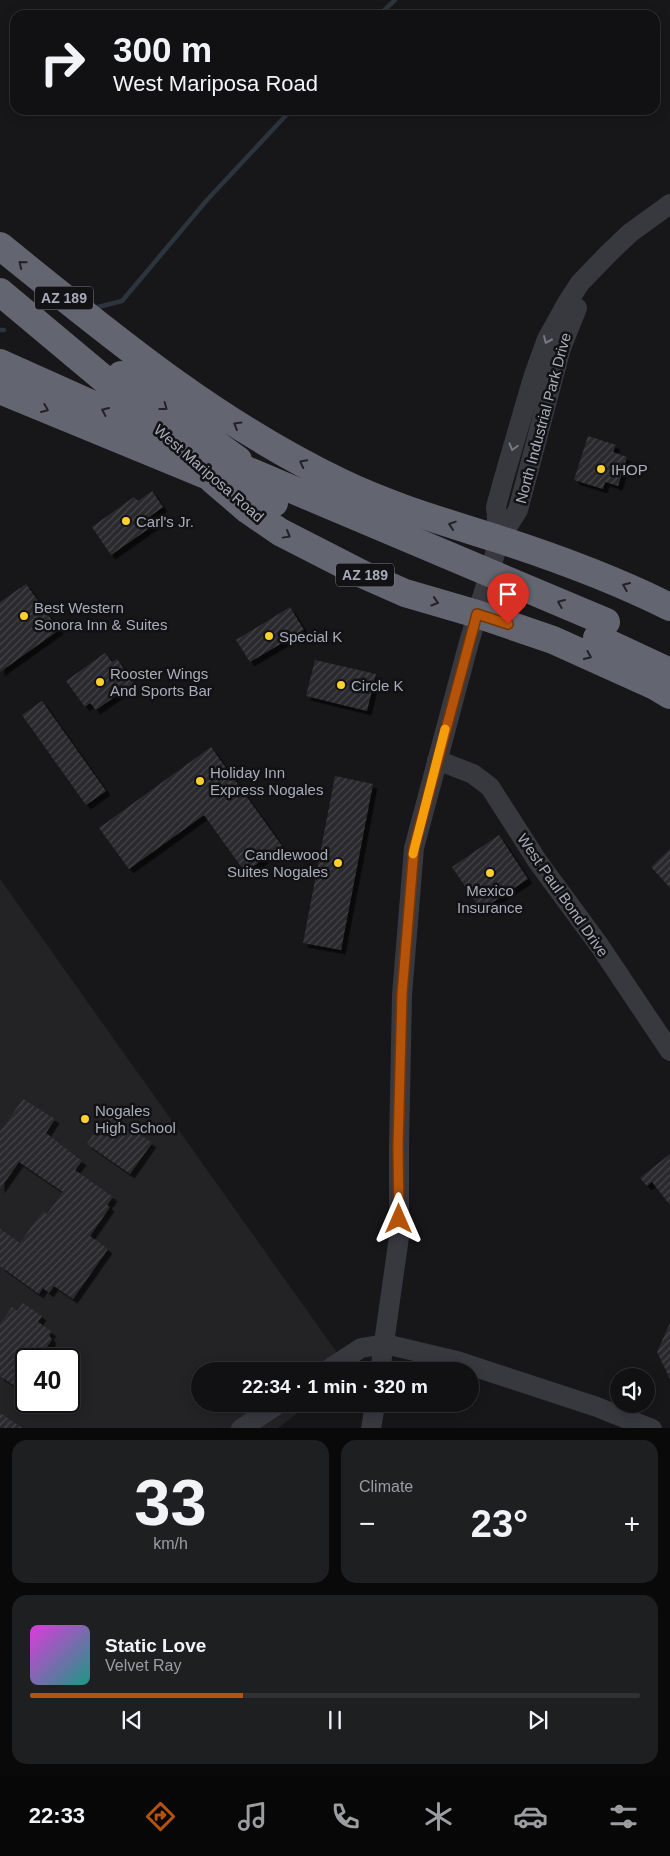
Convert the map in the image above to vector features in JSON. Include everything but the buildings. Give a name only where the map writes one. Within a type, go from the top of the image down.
[{"type":"highway","name":"West Mariposa Road","points":[[0,246],[115,365],[197,467],[248,510],[280,532],[353,570],[405,593],[477,614],[553,640],[655,686],[670,695]]},
{"type":"highway","name":"West Mariposa Road","points":[[0,293],[115,365],[200,401],[279,450],[342,483],[496,548],[590,571],[670,606]]},
{"type":"highway","points":[[0,363],[601,630],[670,672]]},
{"type":"highway","points":[[115,365],[231,455],[273,484],[306,503],[387,540],[456,568],[476,569],[484,565],[496,548]]},
{"type":"highway","points":[[0,390],[601,630],[670,653]]},
{"type":"street","name":"North Industrial Park Drive","points":[[382,1362],[399,1237],[398,1147],[402,994],[414,848],[496,548],[518,510],[542,380],[547,339],[580,283],[643,223],[670,204]]},
{"type":"street","name":"West Paul Bond Drive","points":[[437,760],[473,774],[490,787],[538,862],[599,945],[670,1051]]},
{"type":"street","points":[[340,1362],[361,1348],[385,1344],[457,1361],[597,1407],[652,1428]]},
{"type":"street","points":[[241,1428],[266,1412]]},
{"type":"street","points":[[371,1428],[374,1412]]},
{"type":"shaded area","name":"Nogales High School","points":[[0,879],[344,1362],[191,1362],[191,1412],[299,1412],[278,1428],[0,1428]]},
{"type":"waterway","points":[[384,10],[395,0]]},
{"type":"waterway","points":[[94,308],[122,301],[207,200],[286,115]]},
{"type":"slow traffic","points":[[413,854],[445,729]]},
{"type":"place","name":"IHOP","points":[[601,469]]},
{"type":"place","name":"Carl's Jr.","points":[[126,521]]},
{"type":"place","name":"Best Western Sonora Inn & Suites","points":[[24,616]]},
{"type":"place","name":"Special K","points":[[269,636]]},
{"type":"place","name":"Rooster Wings And Sports Bar","points":[[100,682]]},
{"type":"place","name":"Circle K","points":[[341,685]]},
{"type":"place","name":"Holiday Inn Express Nogales","points":[[200,781]]},
{"type":"place","name":"Candlewood Suites Nogales","points":[[338,863]]},
{"type":"place","name":"Mexico Insurance","points":[[490,873]]},
{"type":"place","name":"Nogales High School","points":[[85,1119]]},
{"type":"route","points":[[399,1219],[398,1147],[402,994],[414,848],[477,614],[508,624]]}]
